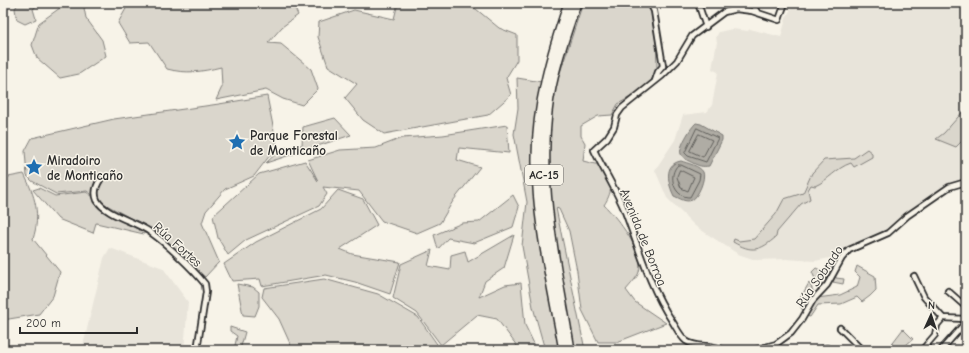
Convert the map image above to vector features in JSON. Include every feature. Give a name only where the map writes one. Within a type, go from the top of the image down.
[{"type":"highway","name":"AC-15","points":[[564,350],[543,228],[537,184],[536,156],[540,110],[547,76],[569,3]]},
{"type":"highway","name":"AC-15","points":[[570,350],[550,227],[544,184],[543,157],[547,110],[553,77],[576,3]]},
{"type":"street","points":[[650,3],[654,11],[662,66],[658,72],[655,83]]},
{"type":"street","points":[[698,3],[706,27]]},
{"type":"street","points":[[752,3],[757,12]]},
{"type":"street","name":"Avenida de Borroa","points":[[724,350],[719,347],[691,344],[684,340],[657,297],[624,208],[594,150],[607,138],[614,127],[617,115],[622,108],[655,83],[677,61],[692,36],[724,12],[736,9],[757,12],[779,20],[785,3]]},
{"type":"street","name":"Rúa Fortes","points":[[100,180],[96,185],[97,200],[105,208],[150,231],[204,284],[206,292],[198,350]]},
{"type":"street","name":"Rúa Sobrado","points":[[755,350],[776,344],[791,333],[802,320],[813,300],[827,285],[849,250],[888,233],[907,216],[949,187],[966,182]]},
{"type":"street","points":[[914,276],[924,297],[943,318],[966,319]]},
{"type":"street","points":[[948,291],[966,307]]},
{"type":"street","points":[[922,350],[935,335],[937,325],[943,318]]},
{"type":"street","points":[[942,350],[966,322]]},
{"type":"street","points":[[840,328],[862,350]]},
{"type":"street","points":[[819,350],[827,348],[829,350]]},
{"type":"shaded area","points":[[18,3],[40,3],[33,9],[36,19],[25,24],[17,20],[15,9]]},
{"type":"shaded area","points":[[64,3],[91,3],[84,8],[86,18],[102,40],[106,56],[79,74],[60,78],[37,58],[32,45],[39,23],[64,5]]},
{"type":"shaded area","points":[[136,3],[292,3],[298,15],[282,27],[268,43],[281,44],[311,69],[318,89],[302,105],[283,99],[266,90],[216,100],[222,87],[221,67],[194,72],[181,72],[167,69],[149,42],[130,43],[118,23],[128,5]]},
{"type":"shaded area","points":[[398,3],[462,3],[476,9],[499,28],[517,35],[517,60],[506,78],[511,95],[488,115],[384,134],[363,120],[345,98],[357,84],[328,66],[318,37],[319,22],[354,10],[394,19]]},
{"type":"shaded area","points":[[583,3],[655,3],[652,20],[656,39],[657,67],[651,81],[634,95],[618,104],[612,115],[598,116],[581,126],[581,136],[585,143],[583,161],[595,164],[606,164],[611,180],[611,189],[604,205],[629,236],[638,255],[640,264],[639,272],[626,290],[635,302],[666,323],[617,342],[598,342],[582,310],[577,271],[569,231],[559,209],[556,208],[585,350],[545,350],[533,307],[522,246],[527,202],[514,134],[518,108],[517,78],[542,82],[555,88]]},
{"type":"shaded area","points":[[794,3],[966,3],[966,177],[904,213],[886,230],[848,247],[830,258],[815,261],[786,259],[756,260],[738,254],[695,226],[667,198],[655,170],[675,140],[683,115],[707,112],[712,105],[718,72],[712,69],[717,42],[716,37],[719,32],[732,29],[748,31],[750,29],[781,37],[786,18]]},
{"type":"shaded area","points":[[267,96],[277,146],[254,176],[225,189],[206,211],[202,223],[219,262],[205,277],[152,230],[103,203],[87,191],[56,194],[32,181],[27,176],[25,151],[32,138],[114,119]]},
{"type":"shaded area","points":[[966,108],[966,137],[956,147],[936,139],[944,133]]},
{"type":"shaded area","points":[[335,118],[351,135],[266,163],[282,148],[302,145],[303,127]]},
{"type":"shaded area","points":[[507,125],[509,153],[459,148],[457,160],[480,167],[453,201],[440,223],[417,233],[382,221],[359,191],[323,187],[327,194],[319,206],[246,240],[228,255],[218,238],[213,216],[259,174],[305,161],[318,181],[308,160],[340,150],[376,148],[402,138],[443,135]]},
{"type":"shaded area","points":[[867,149],[872,153],[872,157],[854,167],[851,163],[846,165],[824,181],[815,186],[811,185],[808,190],[810,199],[801,204],[777,232],[776,237],[770,242],[760,248],[751,249],[745,248],[733,242],[734,239],[739,241],[754,239],[776,214],[784,199],[803,193],[812,173],[824,160],[854,158]]},
{"type":"shaded area","points":[[24,174],[36,205],[37,221],[33,239],[60,272],[53,296],[39,314],[3,320],[3,178]]},
{"type":"shaded area","points":[[39,188],[55,196],[86,192],[95,198],[102,211],[145,230],[144,234],[96,223],[93,233],[58,219],[33,190]]},
{"type":"shaded area","points":[[338,190],[363,199],[377,225],[340,249],[352,254],[400,262],[390,294],[355,282],[326,275],[262,286],[260,279],[232,281],[224,264],[256,242],[321,209]]},
{"type":"shaded area","points":[[513,195],[519,207],[513,227],[474,243],[448,238],[438,249],[434,235],[462,223],[479,222]]},
{"type":"shaded area","points":[[514,235],[504,268],[485,281],[479,297],[505,285],[521,283],[525,325],[537,350],[520,350],[497,319],[477,315],[441,345],[417,313],[393,298],[401,264],[432,250],[428,266],[450,270],[451,255],[465,251],[468,262]]},
{"type":"shaded area","points":[[110,248],[163,268],[188,302],[184,350],[82,350],[104,258]]},
{"type":"shaded area","points":[[857,266],[875,276],[876,290],[870,296],[862,302],[857,297],[841,304],[818,305],[810,317],[806,316],[798,302],[809,283],[817,298],[840,295],[857,287],[860,277],[855,272]]},
{"type":"shaded area","points":[[827,267],[833,267],[836,278],[844,279],[843,284],[833,282],[822,294],[812,272],[816,268],[824,272]]},
{"type":"shaded area","points":[[324,279],[378,294],[418,317],[439,347],[436,350],[293,350],[279,319],[262,297],[264,288]]},
{"type":"shaded area","points":[[237,284],[253,287],[259,292],[259,306],[255,316],[243,315]]},
{"type":"shaded area","points":[[230,327],[245,332],[240,350],[234,350],[237,336],[230,331]]},
{"type":"shaded area","points":[[903,329],[913,339],[900,350],[890,350],[890,346]]},
{"type":"water","points":[[696,123],[701,124],[722,136],[722,140],[709,166],[697,165],[686,160],[681,154],[681,147],[688,133]]},
{"type":"water","points":[[681,161],[699,168],[704,175],[699,191],[690,201],[674,196],[670,186],[668,175],[669,170],[675,163]]},
{"type":"place","name":"Parque Forestal de Monticaño","points":[[237,142]]},
{"type":"place","name":"Miradoiro de Monticaño","points":[[34,167]]}]
